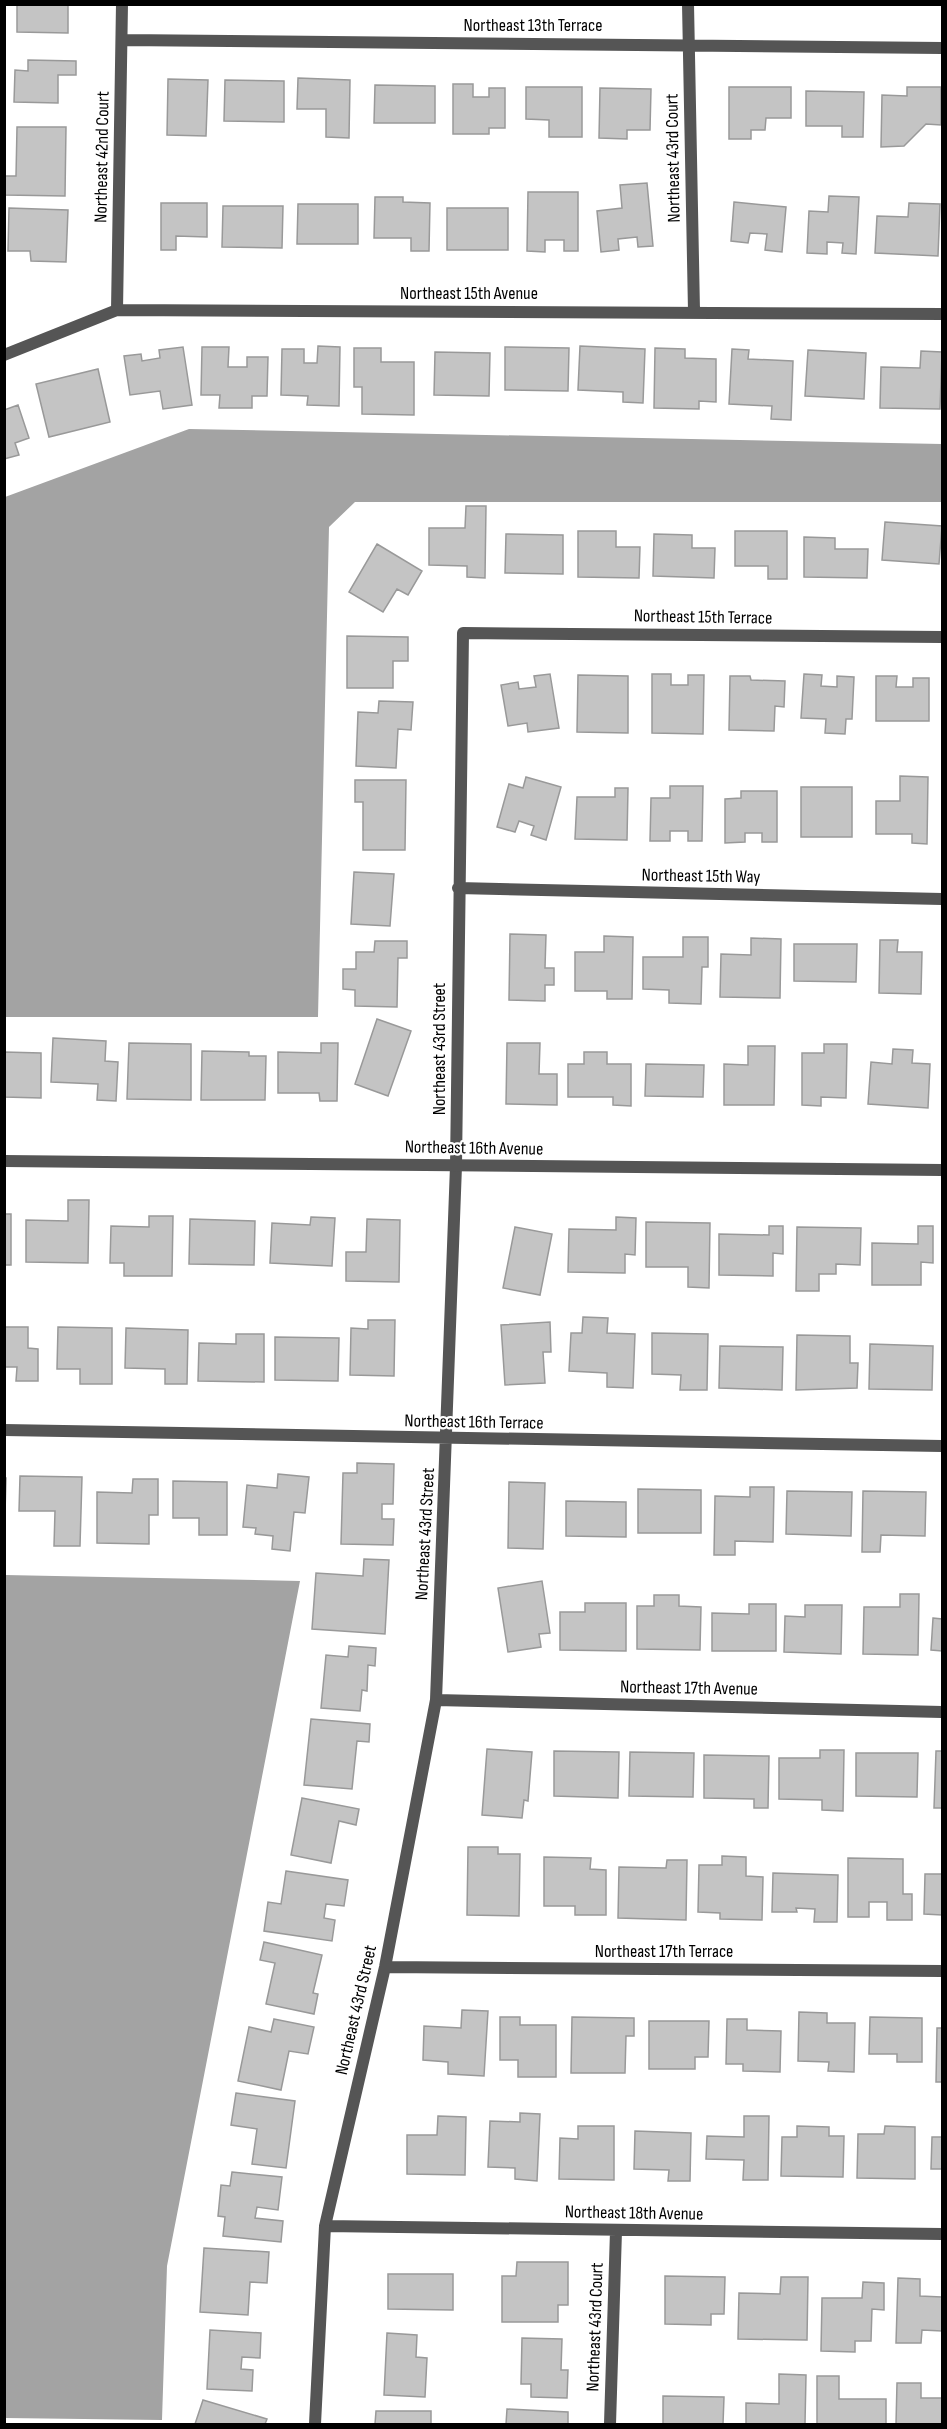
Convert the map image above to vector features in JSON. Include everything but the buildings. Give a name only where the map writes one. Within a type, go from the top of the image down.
[{"type":"street","name":"Northeast 42nd Court","points":[[117,310],[123,4]]},
{"type":"street","name":"Northeast 43rd Court","points":[[688,4],[694,311]]},
{"type":"street","name":"Northeast 13th Terrace","points":[[123,40],[942,48]]},
{"type":"street","name":"Northeast 15th Avenue","points":[[4,355],[117,310],[942,314]]},
{"type":"street","name":"Northeast 15th Terrace","points":[[463,633],[942,637]]},
{"type":"street","name":"Northeast 43rd Street","points":[[315,2424],[325,2226],[385,1967],[436,1700],[448,1440],[456,1166],[463,633]]},
{"type":"street","name":"Northeast 15th Way","points":[[458,888],[942,899]]},
{"type":"street","name":"Northeast 16th Avenue","points":[[4,1161],[942,1170]]},
{"type":"street","name":"Northeast 16th Terrace","points":[[4,1430],[448,1440],[942,1446]]},
{"type":"street","name":"Northeast 17th Avenue","points":[[436,1700],[942,1712]]},
{"type":"street","name":"Northeast 17th Terrace","points":[[385,1967],[942,1971]]},
{"type":"street","name":"Northeast 18th Avenue","points":[[325,2226],[942,2234]]},
{"type":"street","name":"Northeast 43rd Court","points":[[610,2424],[616,2231]]},
{"type":"shaded area","points":[[189,429],[942,444],[942,502],[355,502],[329,527],[318,1017],[5,1017],[5,497]]},
{"type":"shaded area","points":[[5,1575],[300,1581],[167,2266],[162,2420],[5,2418]]}]
